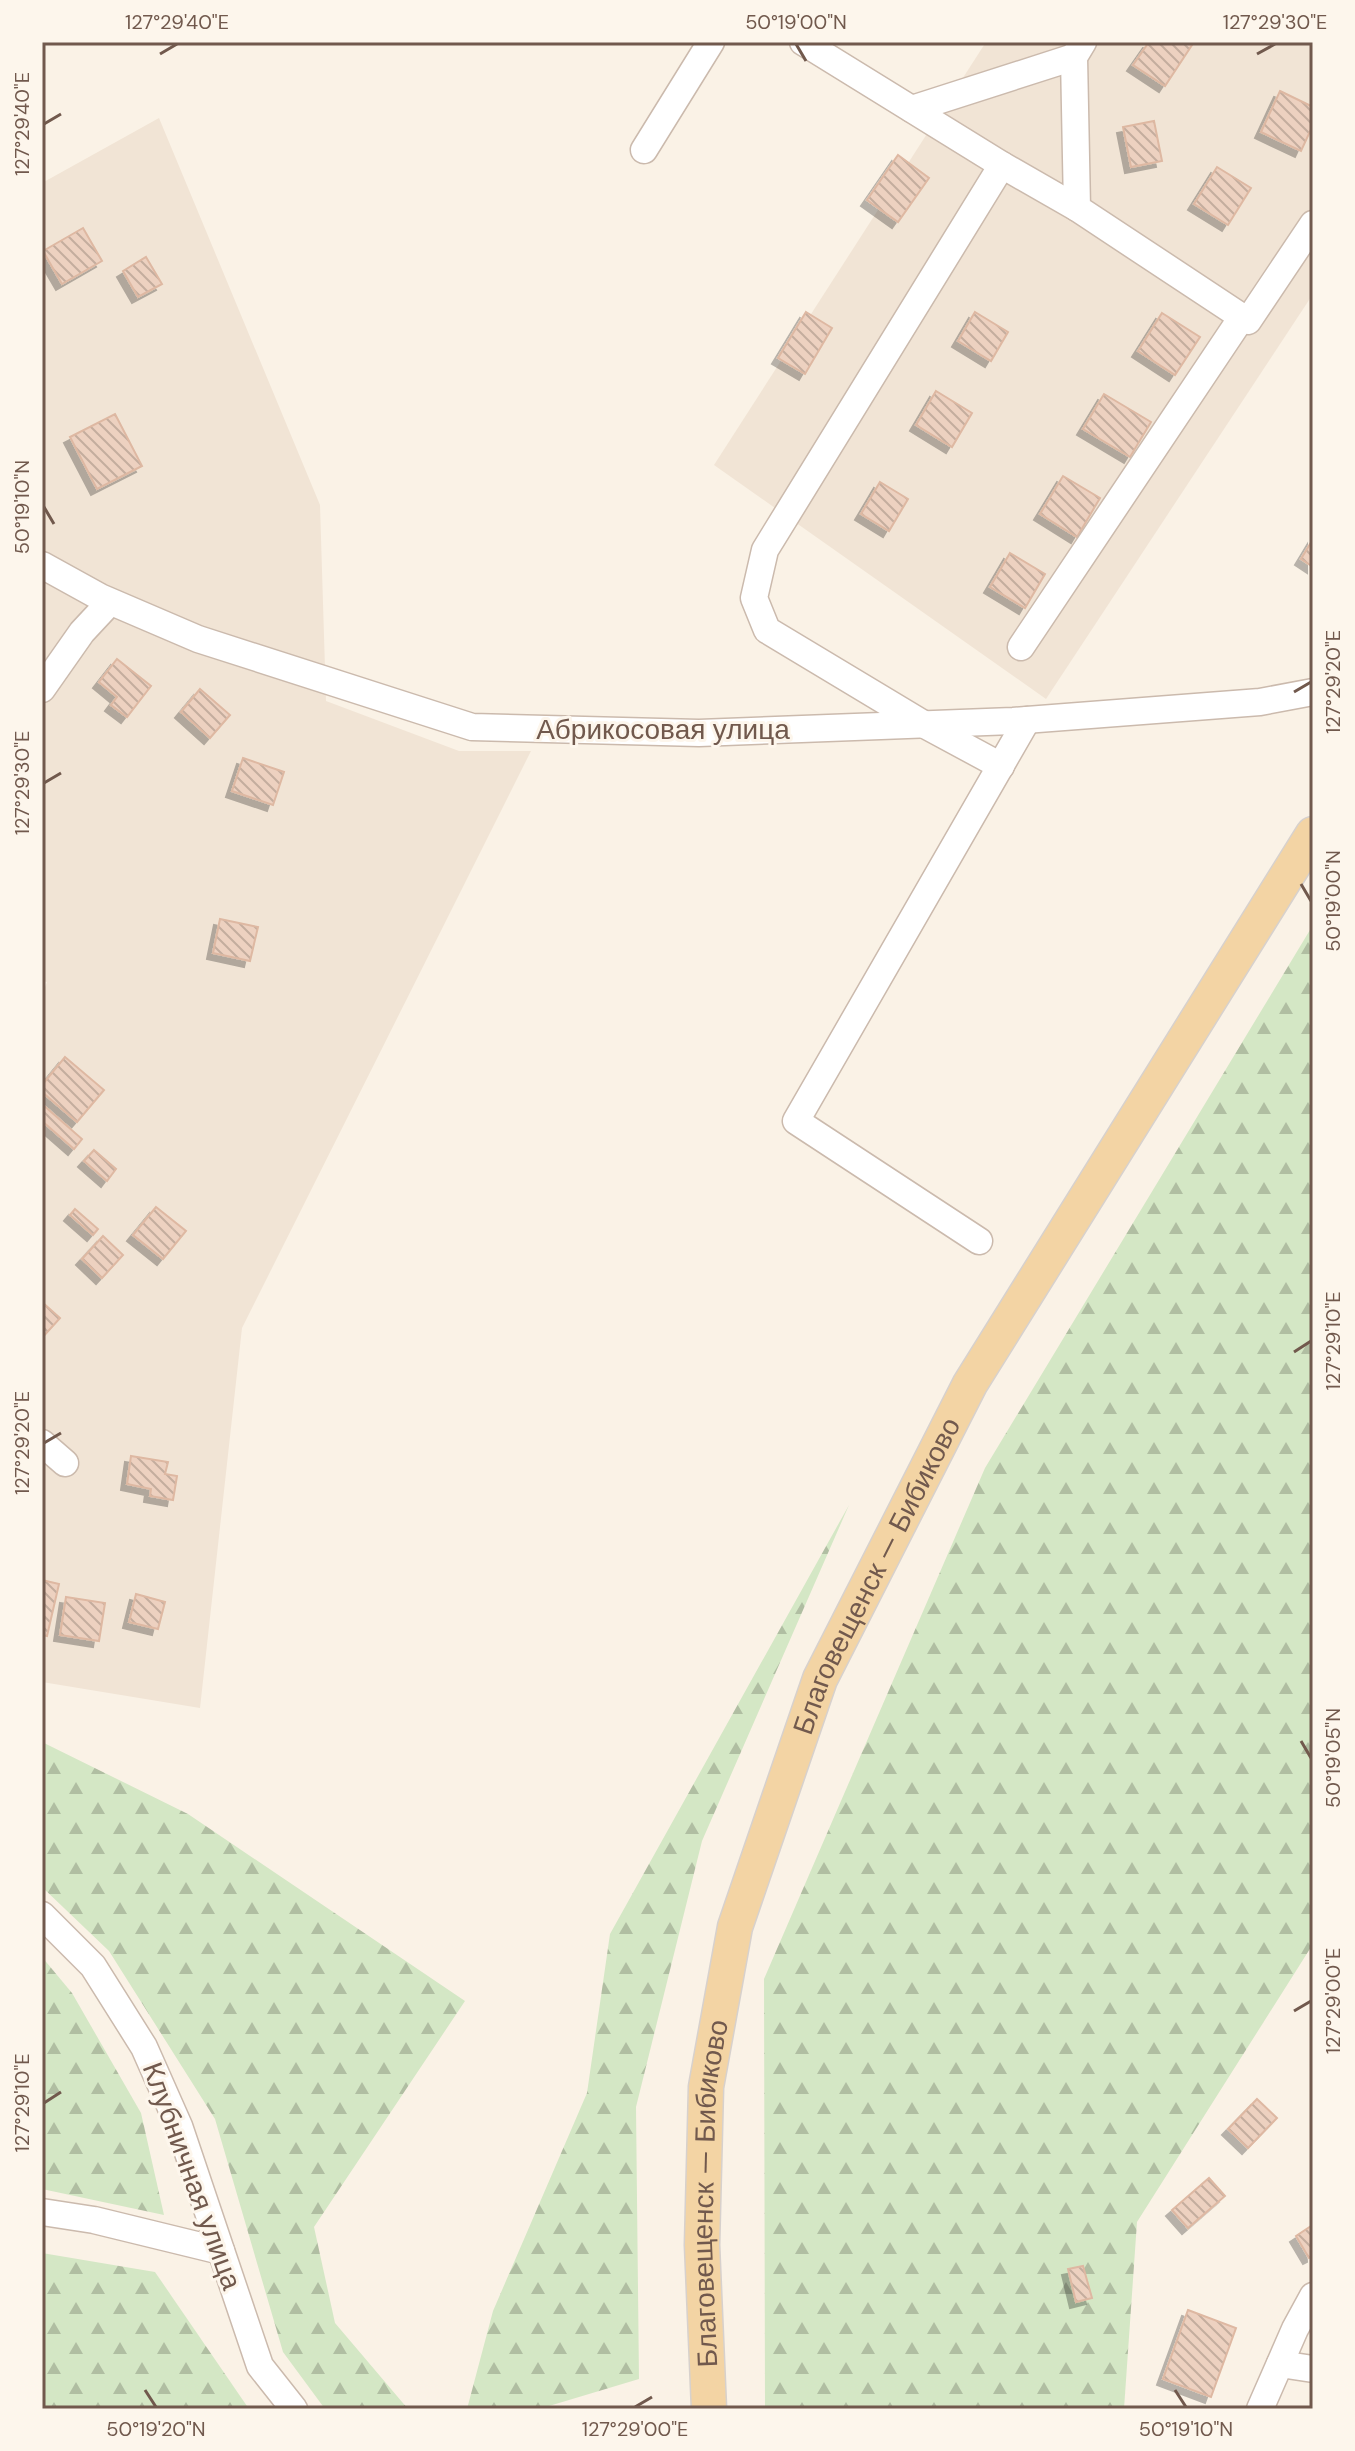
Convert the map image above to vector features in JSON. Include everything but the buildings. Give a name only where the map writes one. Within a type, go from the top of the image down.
[{"type":"main road","name":"Благовещенск — Бибиково","points":[[706,2408],[702,2245],[706,2087],[735,1927],[820,1679],[970,1384],[1313,834]]},
{"type":"street","points":[[644,150],[711,42]]},
{"type":"street","points":[[803,42],[1077,208],[1248,321],[1313,224]]},
{"type":"street","points":[[912,109],[1079,50],[1077,208]]},
{"type":"street","points":[[1001,766],[925,725],[767,630],[754,598],[765,550],[1002,165]]},
{"type":"street","points":[[1021,647],[1242,317]]},
{"type":"street","name":"Абрикосовая улица","points":[[42,565],[110,602],[198,639],[472,727],[699,733],[925,725],[1260,702],[1313,692]]},
{"type":"street","points":[[42,689],[82,632],[110,602]]},
{"type":"street","points":[[979,1241],[796,1121],[1027,720]]},
{"type":"street","points":[[42,1443],[65,1463]]},
{"type":"street","name":"Клубничная улица","points":[[42,1915],[93,1966],[144,2047],[179,2126],[260,2366],[294,2409]]},
{"type":"street","points":[[42,2212],[94,2220],[221,2251]]},
{"type":"street","points":[[1260,2409],[1313,2296]]},
{"type":"street","points":[[1280,2364],[1313,2369]]},
{"type":"shaded area","points":[[986,42],[1313,44],[1313,294],[1046,699],[714,465]]},
{"type":"shaded area","points":[[159,118],[320,505],[326,701],[459,751],[531,751],[242,1328],[200,1708],[42,1682],[42,995],[47,982],[42,981],[42,183]]},
{"type":"green space","points":[[1313,925],[1313,1944],[1137,2222],[1124,2409],[765,2409],[764,1979],[985,1468]]},
{"type":"green space","points":[[849,1505],[702,1841],[636,2107],[639,2379],[539,2409],[467,2409],[493,2311],[587,2093],[610,1934]]},
{"type":"green space","points":[[42,1742],[188,1814],[465,2001],[314,2227],[335,2323],[408,2409],[325,2409],[283,2352],[215,2119],[109,1951],[42,1887]]},
{"type":"green space","points":[[42,1957],[72,1993],[141,2113],[164,2215],[42,2189]]},
{"type":"green space","points":[[42,2253],[155,2272],[249,2409],[42,2409]]}]
